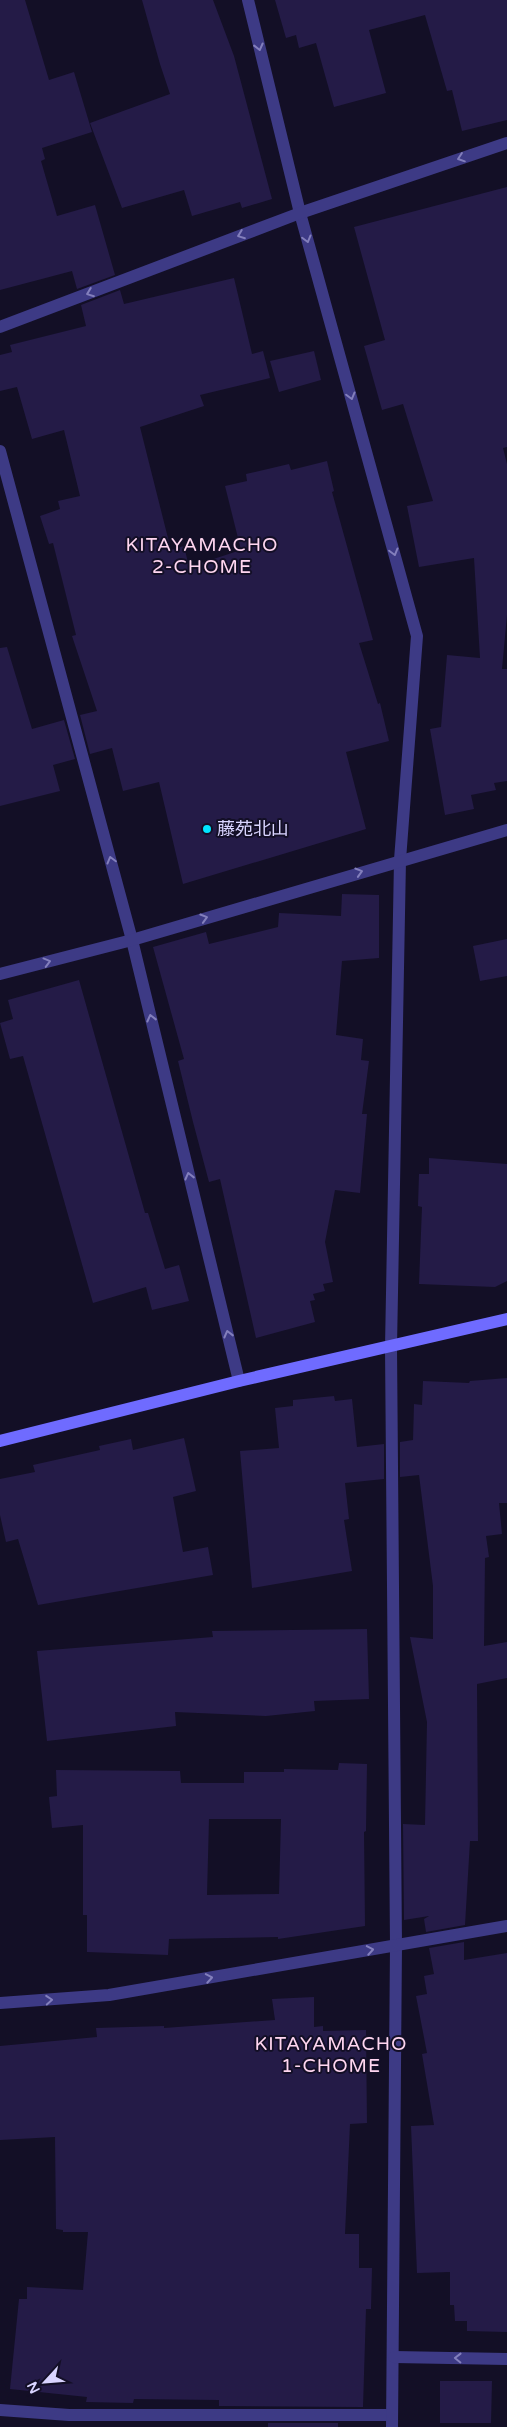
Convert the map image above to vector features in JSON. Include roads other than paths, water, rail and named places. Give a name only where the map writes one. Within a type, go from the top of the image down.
[{"type":"street","points":[[0,2410],[69,2415],[392,2421],[396,1945],[391,1347],[400,860],[417,636],[300,213],[248,0]]},
{"type":"street","points":[[0,327],[300,213],[507,143]]},
{"type":"street","points":[[0,451],[132,940],[239,1381]]},
{"type":"street","points":[[0,974],[132,940],[507,830]]},
{"type":"street","points":[[0,1441],[239,1381],[507,1319]]},
{"type":"street","points":[[0,2003],[109,1995],[507,1926]]},
{"type":"street","points":[[394,2357],[507,2359]]},
{"type":"place","name":"藤苑北山","points":[[207,829]]},
{"type":"district","name":"KITAYAMACHO 2-CHOME","points":[[202,555]]},
{"type":"district","name":"KITAYAMACHO 1-CHOME","points":[[331,2054]]}]
